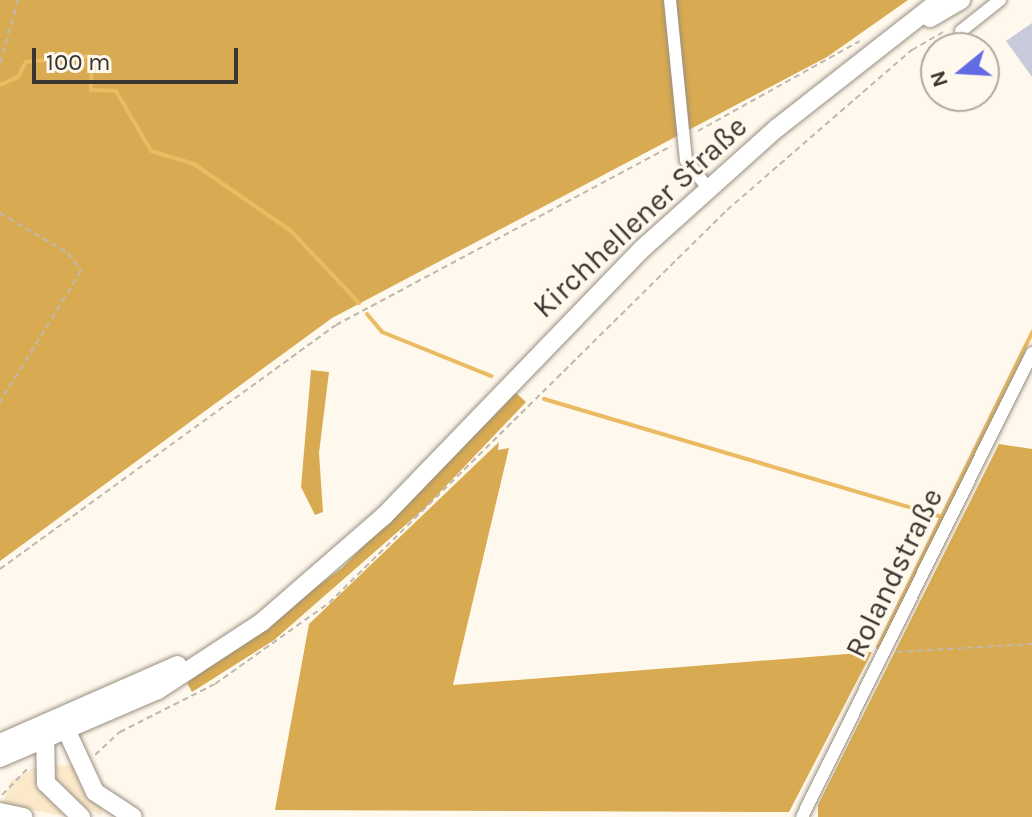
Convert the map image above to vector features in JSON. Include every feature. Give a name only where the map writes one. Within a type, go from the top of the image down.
[{"type":"main road","name":"Kirchhellener Straße","points":[[55,730],[222,638],[455,438],[708,188],[871,44],[940,0]]},
{"type":"main road","name":"Kirchhellener Straße","points":[[871,44],[961,0]]},
{"type":"main road","points":[[0,743],[55,730]]},
{"type":"main road","points":[[0,758],[55,730]]},
{"type":"main road","points":[[55,730],[46,783],[81,817]]},
{"type":"main road","points":[[55,730],[95,792],[133,817]]},
{"type":"main road","points":[[0,812],[23,817]]},
{"type":"street","points":[[670,0],[686,160],[708,188]]},
{"type":"street","points":[[961,31],[1000,0]]},
{"type":"street","name":"Rolandstraße","points":[[802,817],[1032,353]]},
{"type":"path","points":[[0,63],[18,0]]},
{"type":"path","points":[[0,569],[336,325],[684,138],[871,44]]},
{"type":"path","points":[[0,213],[68,253],[81,271],[0,402]]},
{"type":"path","points":[[884,653],[1032,644]]},
{"type":"shaded area","points":[[0,0],[908,0],[827,57],[332,318],[0,561]]},
{"type":"shaded area","points":[[311,370],[329,372],[319,453],[323,512],[315,515],[301,487]]},
{"type":"shaded area","points":[[515,392],[526,402],[426,507],[274,640],[192,692],[187,683],[342,568]]},
{"type":"shaded area","points":[[499,442],[498,450],[509,448],[453,685],[872,652],[789,812],[275,810],[309,624]]},
{"type":"shaded area","points":[[999,444],[1032,449],[1032,817],[818,817],[818,805]]},
{"type":"shaded area","points":[[73,765],[81,787],[102,809],[101,816],[58,790],[49,766]]},
{"type":"shaded area","points":[[37,766],[42,789],[65,816],[2,805],[11,781]]},
{"type":"building","points":[[1032,23],[1032,77],[1006,41]]},
{"type":"waterway","points":[[0,85],[18,77],[26,62],[92,56],[91,90],[116,91],[151,151],[194,164],[291,231],[359,303]]},
{"type":"waterway","points":[[367,314],[382,332],[491,376]]},
{"type":"waterway","points":[[878,647],[1032,332]]},
{"type":"waterway","points":[[544,399],[940,516]]}]
